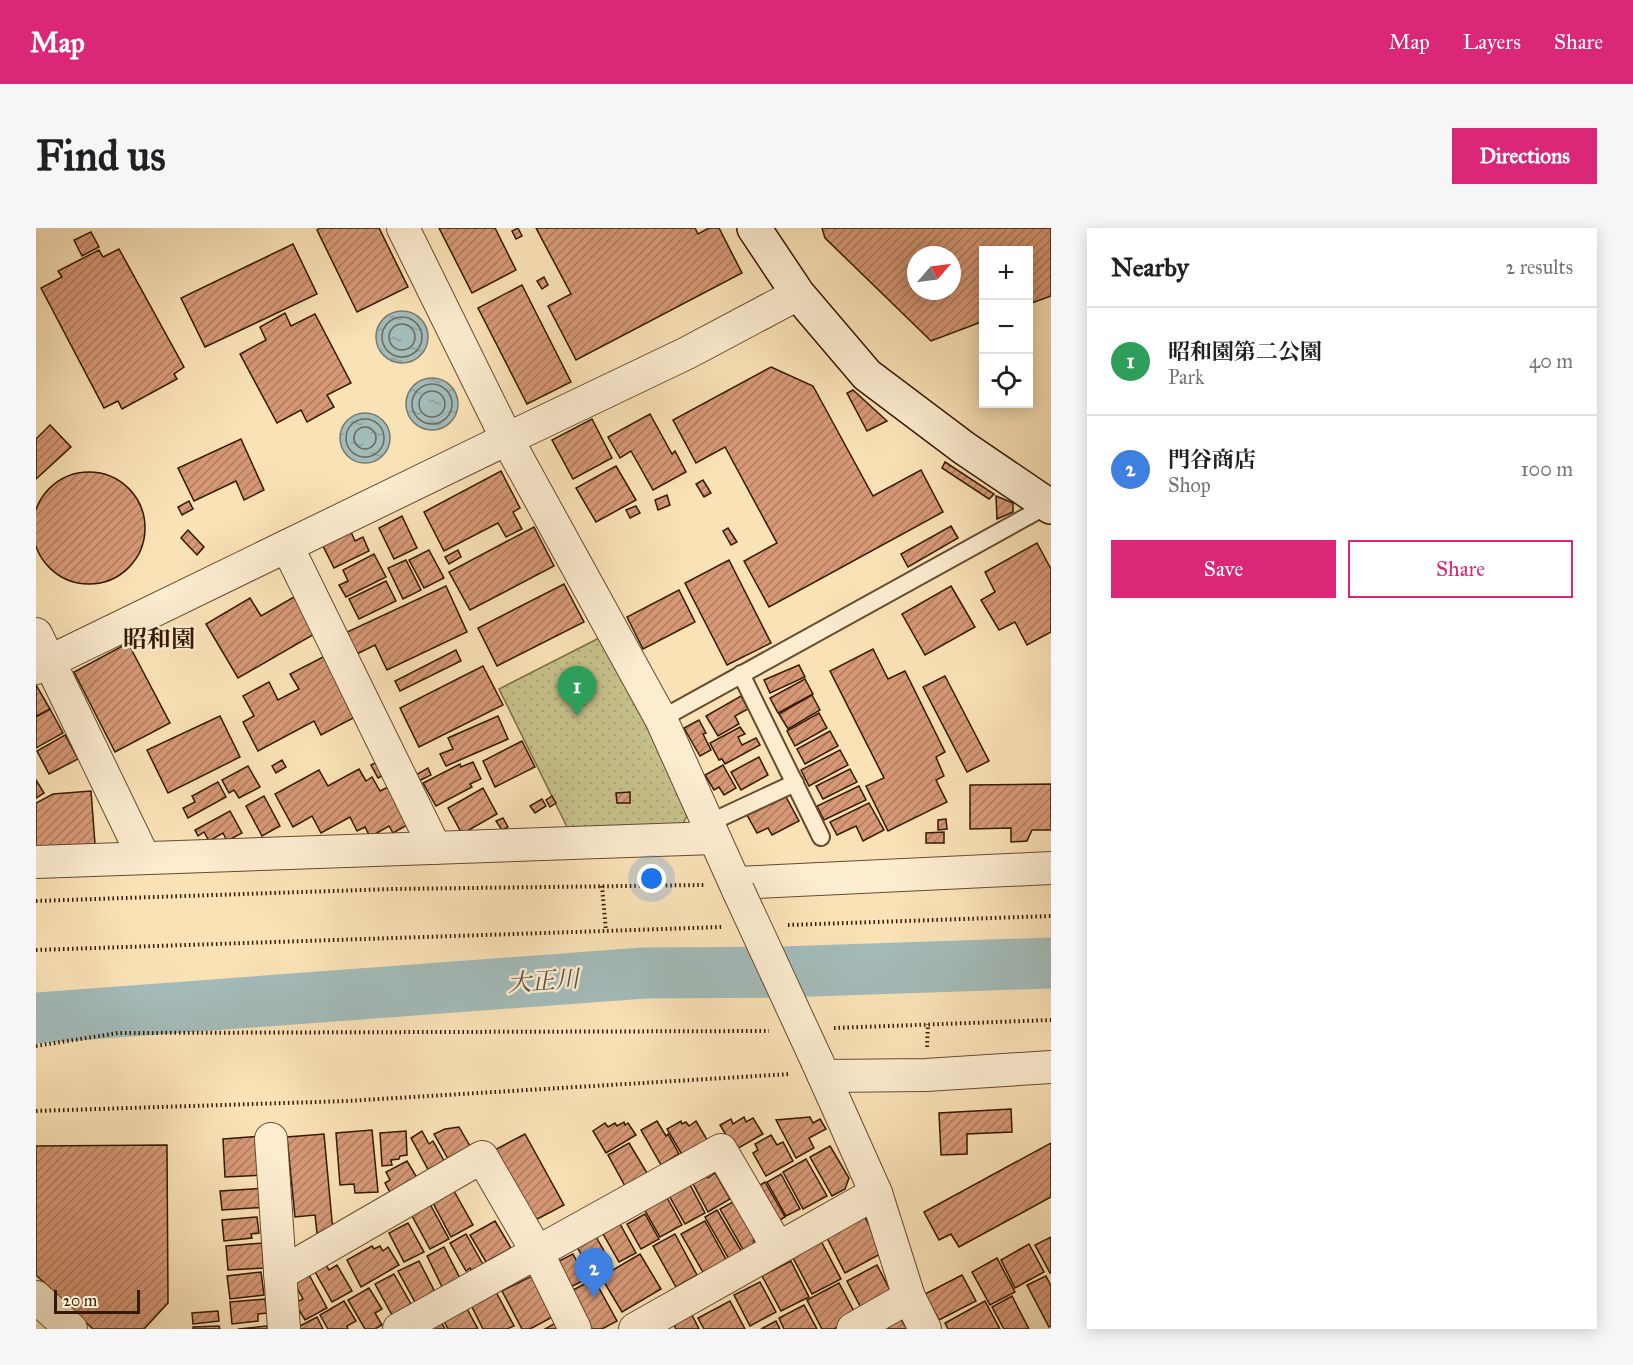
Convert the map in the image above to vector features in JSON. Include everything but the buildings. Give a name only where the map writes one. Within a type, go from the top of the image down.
[{"type":"main road","points":[[754,228],[798,294],[867,375],[964,448],[1050,506]]},
{"type":"street","points":[[403,228],[507,439],[661,719],[876,1193],[909,1297],[925,1329]]},
{"type":"street","points":[[144,858],[40,655],[287,546],[687,353],[798,294]]},
{"type":"street","points":[[287,546],[435,848]]},
{"type":"street","points":[[36,862],[435,848],[711,831]]},
{"type":"street","points":[[737,887],[1051,868]]},
{"type":"street","points":[[821,1069],[926,1075],[1051,1067]]},
{"type":"street","points":[[271,1139],[284,1329]]},
{"type":"street","points":[[399,1329],[721,1150],[778,1248]]},
{"type":"street","points":[[280,1274],[483,1157],[537,1252],[575,1329]]},
{"type":"street","points":[[635,1329],[876,1193]]},
{"type":"street","points":[[36,1297],[71,1329]]},
{"type":"street","points":[[853,1329],[909,1297]]},
{"type":"lane","points":[[661,719],[1050,506]]},
{"type":"lane","points":[[741,674],[821,837]]},
{"type":"lane","points":[[711,831],[795,783]]},
{"type":"path","points":[[602,886],[606,931]]},
{"type":"path","points":[[36,901],[392,889],[737,887]]},
{"type":"path","points":[[782,925],[1051,916]]},
{"type":"path","points":[[36,950],[723,927]]},
{"type":"path","points":[[833,1028],[1051,1020]]},
{"type":"path","points":[[36,1046],[118,1033],[773,1030]]},
{"type":"path","points":[[36,1111],[347,1101],[792,1074],[821,1069]]},
{"type":"shaded area","points":[[599,638],[656,744],[687,816],[681,827],[572,837],[499,689]]},
{"type":"water","points":[[397,311],[407,311],[421,318],[428,337],[421,356],[407,363],[397,363],[387,359],[380,352],[376,342],[376,332],[380,322],[387,315]]},
{"type":"water","points":[[427,378],[437,378],[447,382],[454,389],[458,404],[454,419],[447,426],[437,430],[427,430],[417,426],[410,419],[406,409],[406,399],[410,389],[417,382]]},
{"type":"water","points":[[365,413],[379,417],[386,424],[390,438],[386,452],[379,459],[365,463],[351,459],[344,452],[340,438],[344,424],[351,417]]},
{"type":"waterway","name":"大正川","points":[[36,1018],[644,973],[782,972],[1051,963]]},
{"type":"place","name":"昭和園第二公園","points":[[577,716]]},
{"type":"place","name":"門谷商店","points":[[594,1298]]},
{"type":"district","name":"昭和園","points":[[159,639]]}]
